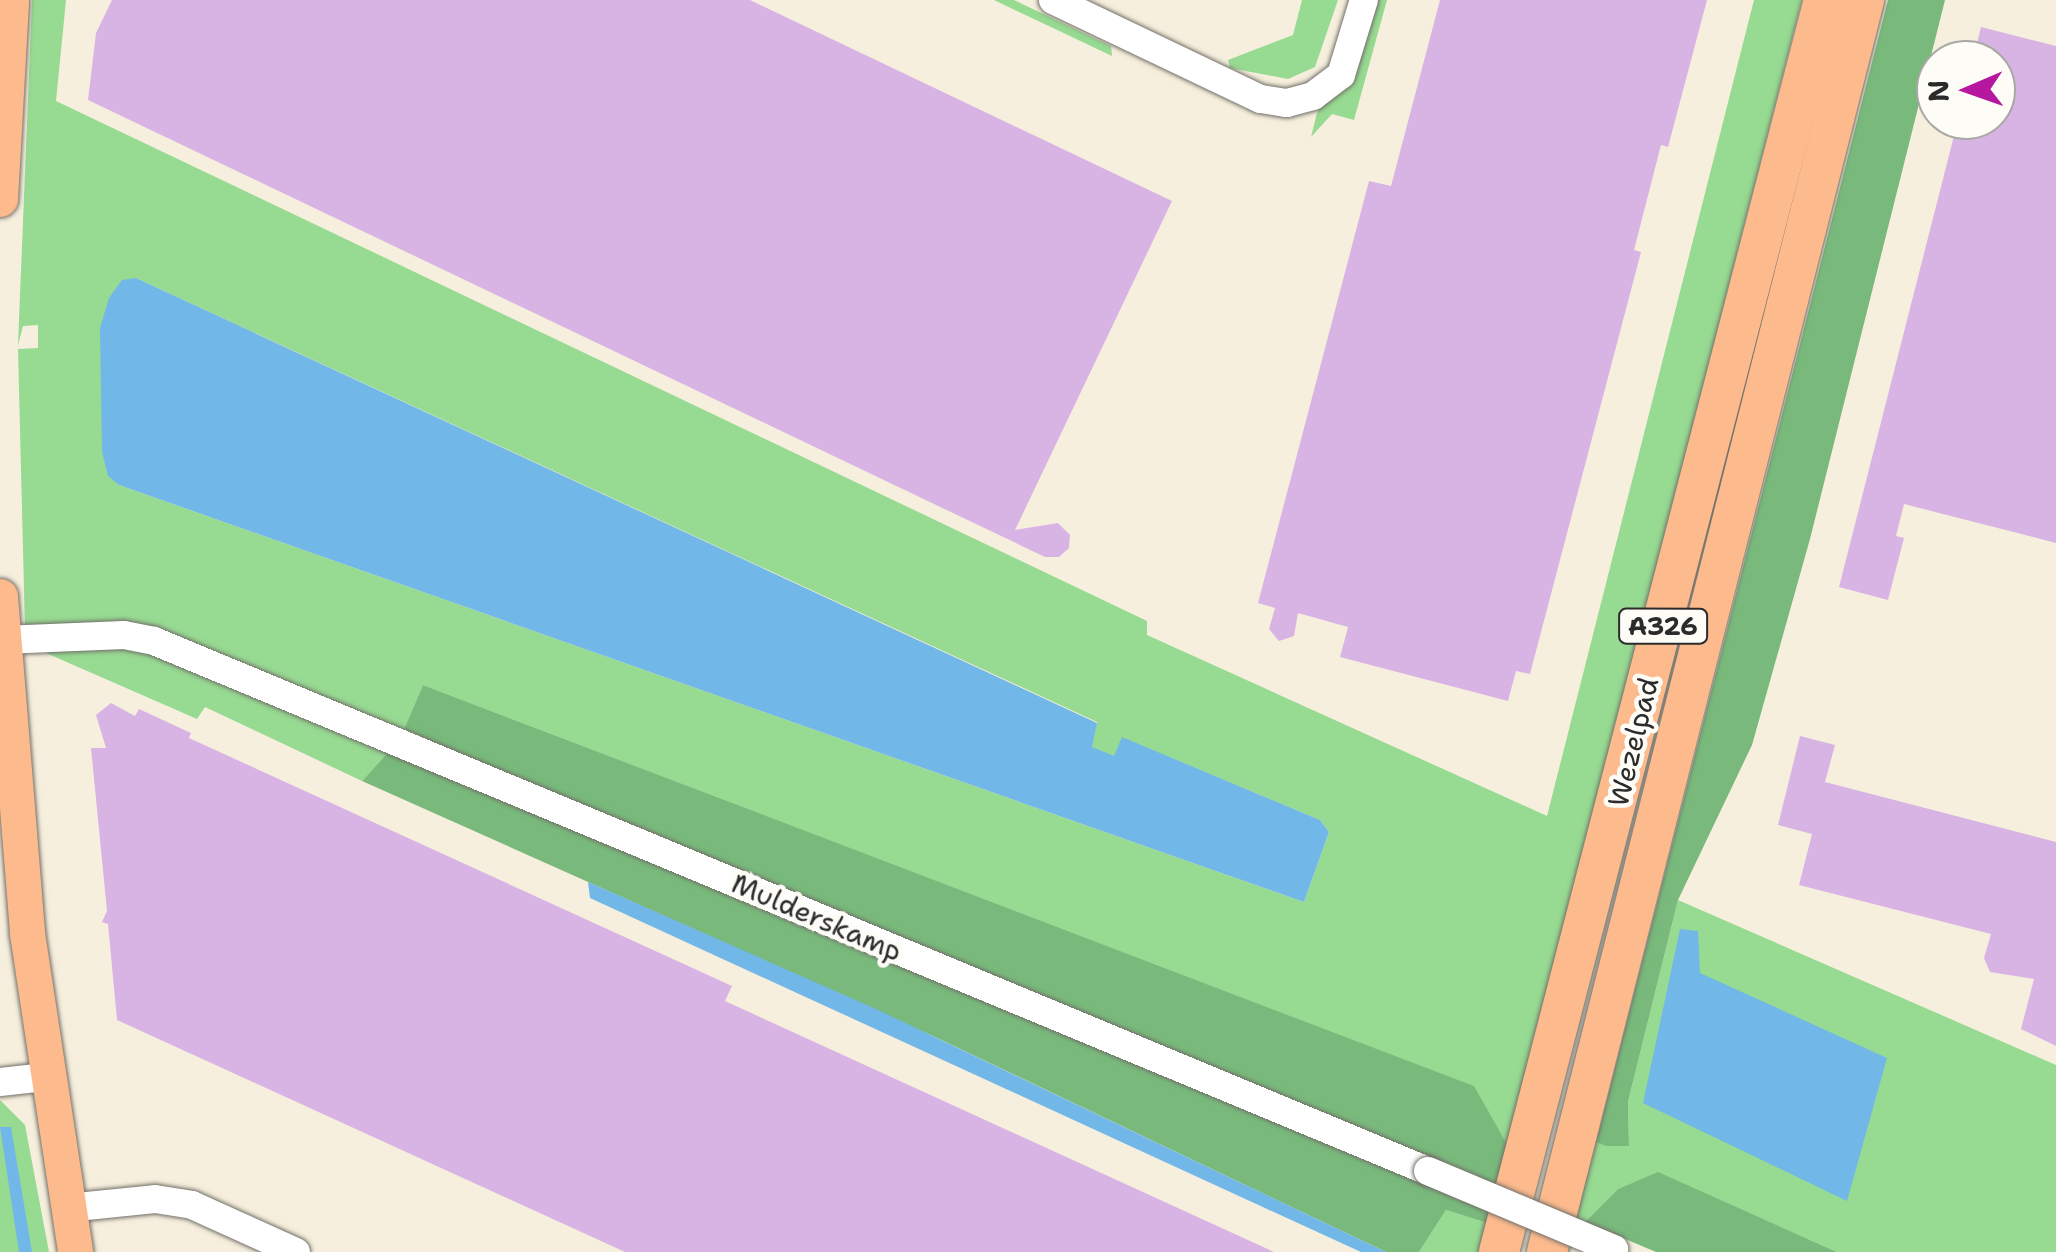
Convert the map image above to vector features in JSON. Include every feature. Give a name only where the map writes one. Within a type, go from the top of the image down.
[{"type":"highway","name":"Wezelpad","points":[[1499,1252],[1824,0]]},
{"type":"highway","name":"Wezelpad","points":[[1547,1252],[1864,0]]},
{"type":"main road","points":[[0,199],[11,0]]},
{"type":"main road","points":[[0,596],[45,1077],[75,1252]]},
{"type":"street","points":[[1053,0],[1261,99],[1287,103],[1313,96],[1341,75],[1364,0]]},
{"type":"street","name":"Mulderskamp","points":[[2,640],[124,635],[154,641],[1617,1250]]},
{"type":"street","points":[[0,1082],[45,1077]]},
{"type":"street","points":[[66,1208],[155,1199],[192,1204],[296,1252]]},
{"type":"green space","points":[[32,0],[66,0],[56,101],[1147,621],[1147,635],[1547,816],[1754,0],[1802,0],[1508,1146],[1473,1086],[423,685],[404,729],[155,635],[25,630],[18,349],[38,348],[38,325],[23,326],[18,345]],"holes":[[[136,278],[1097,722],[1091,747],[1115,757],[1123,738],[1320,820],[1329,832],[1304,902],[119,485]]]},
{"type":"green space","points":[[994,0],[1014,0],[1111,46],[1112,56]]},
{"type":"green space","points":[[1302,0],[1338,0],[1315,67],[1288,79],[1230,68],[1228,60],[1293,35]]},
{"type":"green space","points":[[1375,0],[1387,0],[1354,120],[1332,114],[1311,137],[1318,109],[1349,83]]},
{"type":"green space","points":[[1888,0],[1945,0],[1935,40],[1916,40],[1916,116],[1810,539],[1752,745],[1678,900],[1628,1102],[1629,1146],[1596,1142]]},
{"type":"green space","points":[[124,640],[393,747],[362,781],[205,707],[197,719],[30,646]]},
{"type":"green space","points":[[423,685],[1474,1086],[1508,1146],[1498,1186],[646,837],[404,729]]},
{"type":"green space","points":[[393,747],[1497,1211],[1487,1223],[1446,1210],[1419,1252],[1386,1252],[935,1037],[362,781]]},
{"type":"green space","points":[[1678,900],[2056,1065],[2056,1252],[1837,1252],[1658,1173],[1618,1189],[1585,1222],[1576,1218],[1596,1142],[1629,1146],[1628,1102]]},
{"type":"green space","points":[[0,1100],[25,1125],[49,1252],[0,1252]]},
{"type":"green space","points":[[1658,1172],[1837,1252],[1656,1252],[1585,1222],[1618,1189]]},
{"type":"green space","points":[[1446,1210],[1487,1223],[1480,1252],[1419,1252]]},
{"type":"water","points":[[136,278],[1097,723],[1092,747],[1114,756],[1122,737],[1320,820],[1329,832],[1304,902],[119,485],[108,476],[102,452],[100,328],[109,298],[122,280]]},
{"type":"water","points":[[588,882],[876,1009],[1386,1252],[1361,1252],[590,898]]},
{"type":"water","points":[[1680,929],[1698,931],[1700,973],[1887,1058],[1847,1201],[1643,1103]]},
{"type":"water","points":[[0,1127],[11,1127],[32,1252],[19,1252]]},
{"type":"building","points":[[112,0],[750,0],[1172,201],[1015,530],[1058,523],[1070,535],[1069,548],[1059,557],[1045,557],[88,100],[96,33]]},
{"type":"building","points":[[1440,0],[1707,0],[1668,147],[1661,145],[1634,250],[1641,252],[1530,674],[1516,671],[1508,701],[1340,657],[1348,627],[1298,613],[1294,636],[1279,641],[1269,629],[1275,608],[1258,603],[1369,181],[1391,186]]},
{"type":"building","points":[[1981,27],[2056,46],[2056,543],[1904,504],[1896,536],[1904,538],[1888,600],[1839,587],[1953,140],[2016,140],[2016,40],[1978,40]]},
{"type":"building","points":[[111,703],[135,716],[139,709],[191,733],[189,738],[732,986],[725,1001],[1274,1252],[625,1252],[117,1020],[108,924],[102,922],[107,911],[91,748],[106,748],[96,715]]},
{"type":"building","points":[[1800,736],[1835,745],[1825,782],[2056,842],[2056,1046],[2021,1029],[2034,979],[1990,972],[1984,958],[1991,934],[1799,885],[1812,834],[1778,825]]}]
